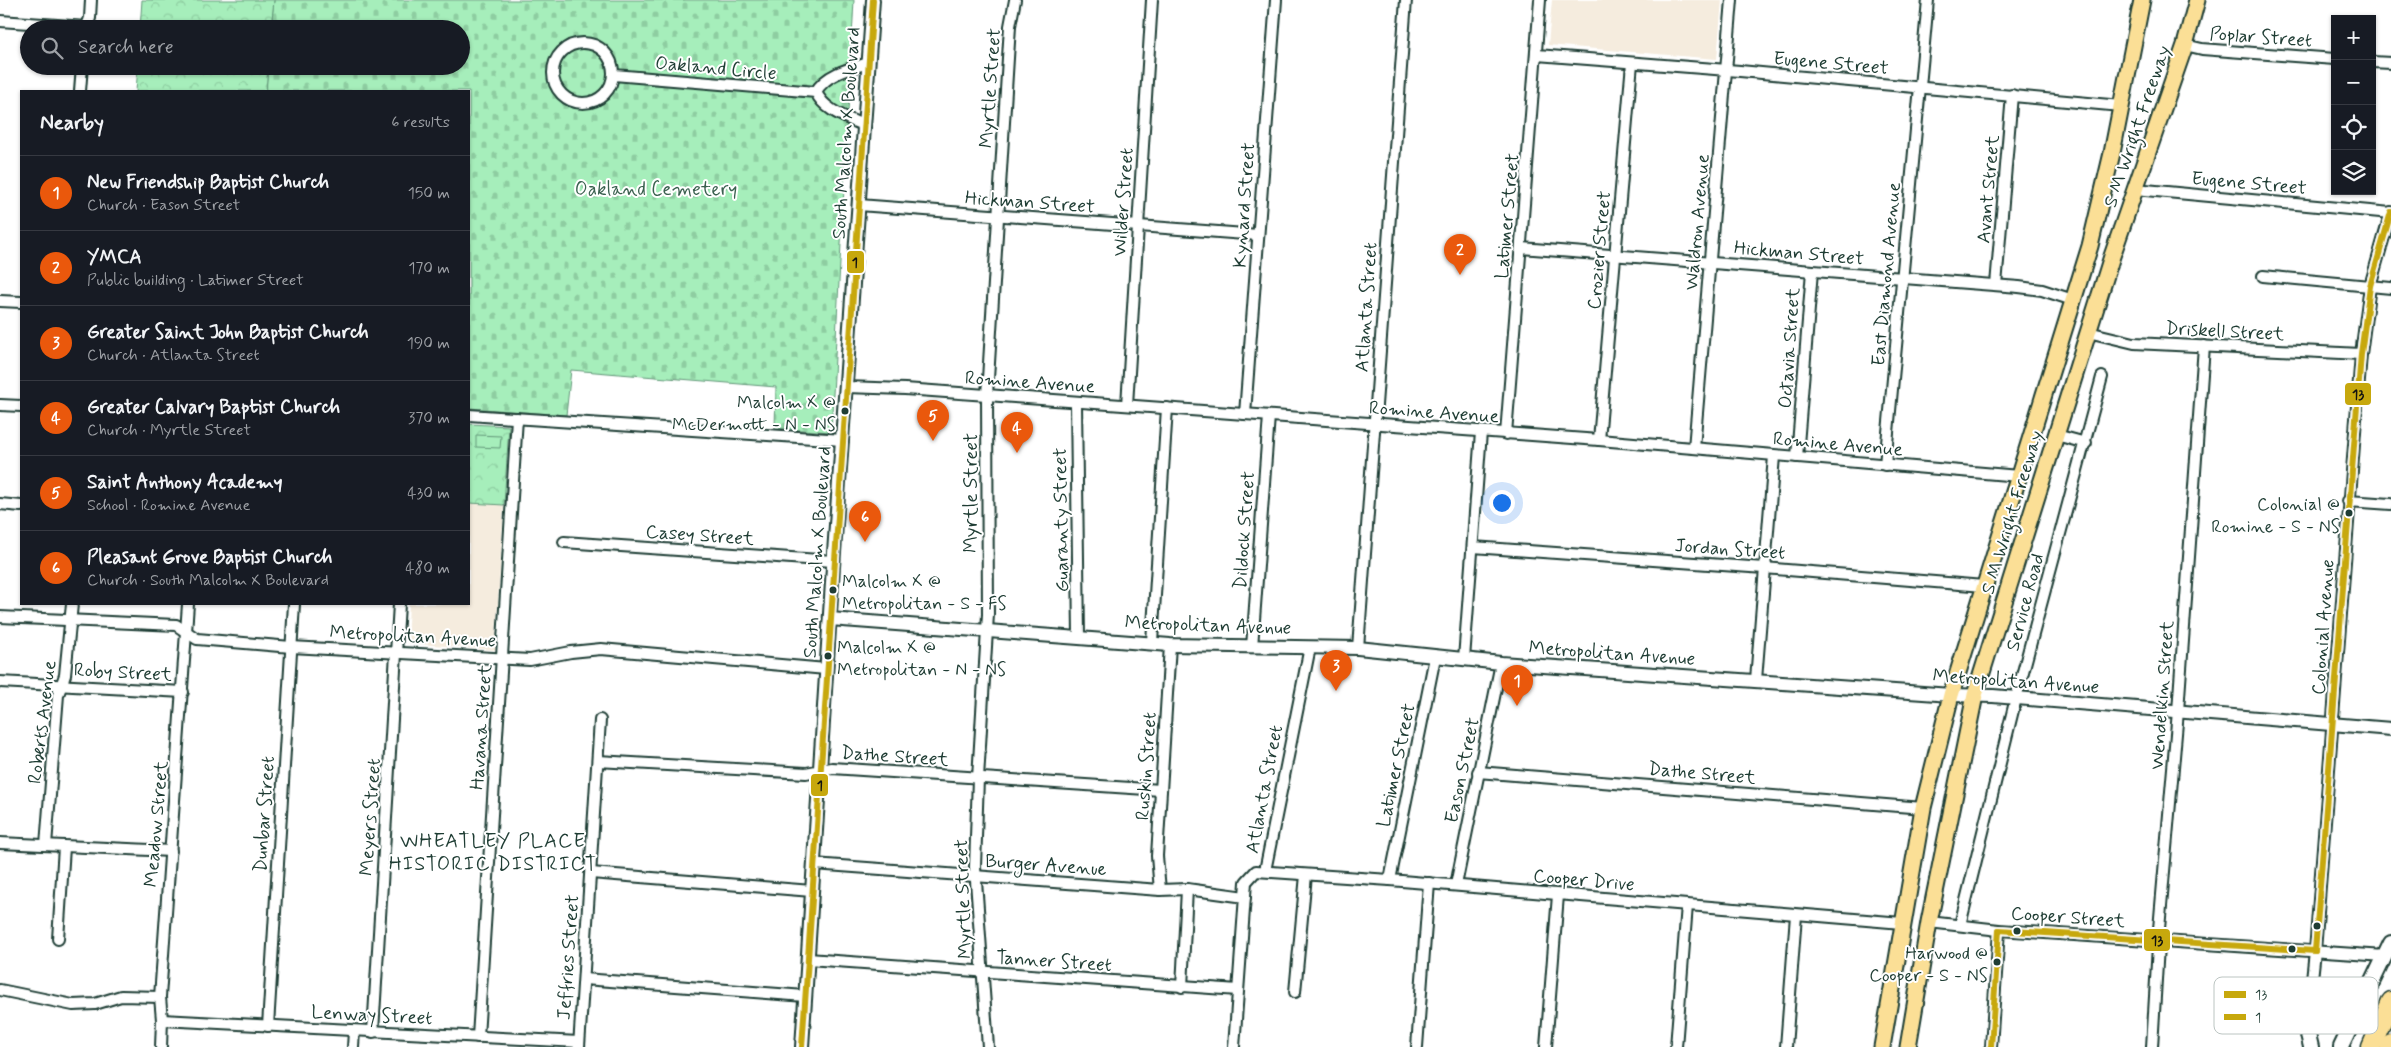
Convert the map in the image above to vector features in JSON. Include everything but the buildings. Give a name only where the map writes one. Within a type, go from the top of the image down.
[{"type":"highway","points":[[2378,1031],[2391,1001]]},
{"type":"highway","points":[[2371,1047],[2377,1034]]},
{"type":"highway","points":[[2389,1047],[2391,1043]]},
{"type":"main road","name":"S M Wright Freeway","points":[[1882,1047],[1923,808],[1951,695],[2074,300],[2099,208],[2142,0]]},
{"type":"main road","name":"S M Wright Freeway","points":[[1908,1047],[1929,922],[1975,695],[2088,332],[2185,46],[2197,0]]},
{"type":"main road","points":[[2375,977],[2391,943]]},
{"type":"main road","points":[[2308,1034],[2311,1047]]},
{"type":"main road","points":[[2341,1047],[2347,1034]]},
{"type":"street","points":[[89,20],[92,0]]},
{"type":"street","name":"South Malcolm X Boulevard","points":[[802,1047],[826,669],[873,0]]},
{"type":"street","name":"Myrtle Street","points":[[988,1047],[976,876],[978,778],[988,630],[987,395],[1010,26],[1015,0]]},
{"type":"street","name":"Wilder Street","points":[[1127,405],[1152,0]]},
{"type":"street","name":"Kynard Street","points":[[1245,414],[1276,0]]},
{"type":"street","name":"Atlanta Street","points":[[1358,648],[1406,0]]},
{"type":"street","name":"Latimer Street","points":[[1506,434],[1540,0]]},
{"type":"street","name":"Waldron Avenue","points":[[1694,448],[1732,0]]},
{"type":"street","name":"East Diamond Avenue","points":[[1885,465],[1928,0]]},
{"type":"street","points":[[0,21],[20,23]]},
{"type":"street","points":[[579,42],[588,42],[599,46],[609,56],[614,75],[612,83],[605,94],[593,102],[583,103],[573,101],[562,95],[555,85],[553,72],[559,54],[569,46],[579,42]]},
{"type":"street","name":"Poplar Street","points":[[2185,46],[2202,49],[2331,59]]},
{"type":"street","name":"Eugene Street","points":[[1537,56],[1727,70],[2121,106]]},
{"type":"street","points":[[2376,62],[2391,63]]},
{"type":"street","points":[[865,126],[822,103],[816,92],[822,83],[849,68],[869,63]]},
{"type":"street","name":"Crozier Street","points":[[1599,440],[1632,63]]},
{"type":"street","points":[[80,90],[81,75]]},
{"type":"street","name":"Oakland Circle","points":[[614,75],[816,92]]},
{"type":"street","name":"Avant Street","points":[[1996,285],[2012,96]]},
{"type":"street","name":"Eugene Street","points":[[2135,189],[2391,212]]},
{"type":"street","name":"Hickman Street","points":[[859,205],[1258,235]]},
{"type":"street","name":"Colonial Avenue","points":[[2312,977],[2360,354],[2370,286],[2391,212]]},
{"type":"street","name":"Hickman Street","points":[[1521,248],[1710,261],[1996,285],[2042,290],[2074,300]]},
{"type":"street","name":"Octavia Street","points":[[1798,457],[1812,271]]},
{"type":"street","points":[[2263,276],[2391,288]]},
{"type":"street","points":[[0,301],[20,302]]},
{"type":"street","name":"Driskell Street","points":[[2088,332],[2127,342],[2360,354]]},
{"type":"street","name":"Wendelkin Street","points":[[2152,1047],[2204,346]]},
{"type":"street","name":"Service Road","points":[[1960,925],[2016,698],[2086,443],[2102,377]]},
{"type":"street","name":"Romine Avenue","points":[[846,387],[905,389],[1374,425],[1599,440],[2019,476]]},
{"type":"street","name":"Guaranty Street","points":[[1076,403],[1079,636]]},
{"type":"street","points":[[0,405],[20,406]]},
{"type":"street","points":[[1152,642],[1167,408]]},
{"type":"street","points":[[470,415],[843,440]]},
{"type":"street","name":"Dildock Street","points":[[1252,647],[1269,416]]},
{"type":"street","name":"Havana Street","points":[[478,1037],[517,418]]},
{"type":"street","points":[[1464,659],[1481,432]]},
{"type":"street","points":[[2056,435],[2086,443]]},
{"type":"street","points":[[1756,680],[1774,456]]},
{"type":"street","points":[[2348,501],[2391,504]]},
{"type":"street","points":[[0,504],[20,506]]},
{"type":"street","name":"Casey Street","points":[[564,542],[834,561]]},
{"type":"street","name":"Jordan Street","points":[[1473,547],[1984,586]]},
{"type":"street","name":"Roberts Avenue","points":[[46,845],[58,696],[65,675],[72,605]]},
{"type":"street","name":"Meadow Street","points":[[161,1047],[162,1020],[160,997],[188,605]]},
{"type":"street","name":"Dunbar Street","points":[[268,1026],[294,605]]},
{"type":"street","name":"Meyers Street","points":[[373,1032],[399,605]]},
{"type":"street","name":"Metropolitan Avenue","points":[[0,617],[176,626],[197,639],[292,647],[530,660],[570,652],[601,649],[826,669]]},
{"type":"street","name":"Metropolitan Avenue","points":[[830,619],[1079,636],[1170,645],[1358,648],[1501,663],[2016,698],[2391,730]]},
{"type":"street","name":"Ruskin Street","points":[[1160,890],[1156,856],[1170,645]]},
{"type":"street","name":"Atlanta Street","points":[[1234,1047],[1246,882],[1251,874],[1256,871],[1264,871],[1310,646]]},
{"type":"street","name":"Latimer Street","points":[[1390,880],[1435,657]]},
{"type":"street","name":"Eason Street","points":[[1456,885],[1501,663]]},
{"type":"street","name":"Roby Street","points":[[0,682],[183,692]]},
{"type":"street","name":"Jeffries Street","points":[[579,1044],[600,720]]},
{"type":"street","name":"Dathe Street","points":[[598,761],[806,773],[832,768],[1161,790]]},
{"type":"street","name":"Dathe Street","points":[[1478,772],[1923,808]]},
{"type":"street","points":[[0,843],[171,851]]},
{"type":"street","points":[[58,939],[64,847]]},
{"type":"street","name":"Burger Avenue","points":[[814,864],[1160,890],[1187,889],[1245,896]]},
{"type":"street","name":"Cooper Drive","points":[[1264,871],[1456,885],[1902,923]]},
{"type":"street","points":[[591,873],[812,891]]},
{"type":"street","points":[[1295,992],[1306,875]]},
{"type":"street","points":[[1417,1047],[1429,883]]},
{"type":"street","points":[[1182,987],[1187,889]]},
{"type":"street","points":[[1546,1047],[1558,895]]},
{"type":"street","points":[[1676,1047],[1687,905]]},
{"type":"street","points":[[1786,1047],[1796,915]]},
{"type":"street","name":"Cooper Street","points":[[1929,922],[1999,930],[2385,956]]},
{"type":"street","points":[[1991,1047],[1999,930]]},
{"type":"street","name":"Tanner Street","points":[[808,959],[1238,990]]},
{"type":"street","points":[[584,979],[805,996]]},
{"type":"street","points":[[0,990],[73,1005],[95,1004],[121,996],[160,997]]},
{"type":"street","name":"Lenway Street","points":[[162,1020],[579,1044]]},
{"type":"street","points":[[353,1047],[354,1031]]},
{"type":"street","name":"Colonial Avenue","points":[[2304,1047],[2306,1034]]},
{"type":"shaded area","points":[[1552,0],[1722,0],[1717,59],[1548,45]]},
{"type":"shaded area","points":[[470,503],[504,505],[495,650],[407,643],[409,605],[470,605]]},
{"type":"green space","points":[[142,0],[274,0],[272,20],[141,20]]},
{"type":"green space","name":"Oakland Cemetery","points":[[274,0],[854,0],[831,432],[775,428],[776,387],[571,370],[566,415],[470,408],[470,90],[266,90],[267,75],[470,75],[470,20],[272,20]]},
{"type":"green space","points":[[137,75],[267,75],[266,90],[136,90]]},
{"type":"green space","points":[[470,424],[509,426],[504,505],[470,503]]},
{"type":"green space","points":[[476,435],[501,436],[500,448],[476,447]]},
{"type":"transit line","name":"1","points":[[802,1047],[873,0]]},
{"type":"transit line","name":"13","points":[[2315,951],[2361,354],[2370,286],[2391,212]]},
{"type":"transit line","name":"13","points":[[1999,930],[2315,951]]},
{"type":"transit line","name":"13","points":[[1991,1047],[1999,930]]},
{"type":"place","name":"YMCA","points":[[1460,275]]},
{"type":"place","name":"Malcolm X @ McDermott - N - NS","points":[[845,411]]},
{"type":"place","name":"Saint Anthony Academy","points":[[933,441]]},
{"type":"place","name":"Greater Calvary Baptist Church","points":[[1017,453]]},
{"type":"place","name":"Colonial @ Romine - S - NS","points":[[2349,513]]},
{"type":"place","name":"Pleasant Grove Baptist Church","points":[[865,542]]},
{"type":"place","name":"Malcolm X @ Metropolitan - S - FS","points":[[833,590]]},
{"type":"place","name":"Malcolm X @ Metropolitan - N - NS","points":[[828,656]]},
{"type":"place","name":"Greater Saint John Baptist Church","points":[[1336,691]]},
{"type":"place","name":"New Friendship Baptist Church","points":[[1517,706]]},
{"type":"place","name":"Harwood @ Cooper - S - NS","points":[[1997,962]]},
{"type":"district","name":"WHEATLEY PLACE HISTORIC DISTRICT","points":[[493,852]]}]
